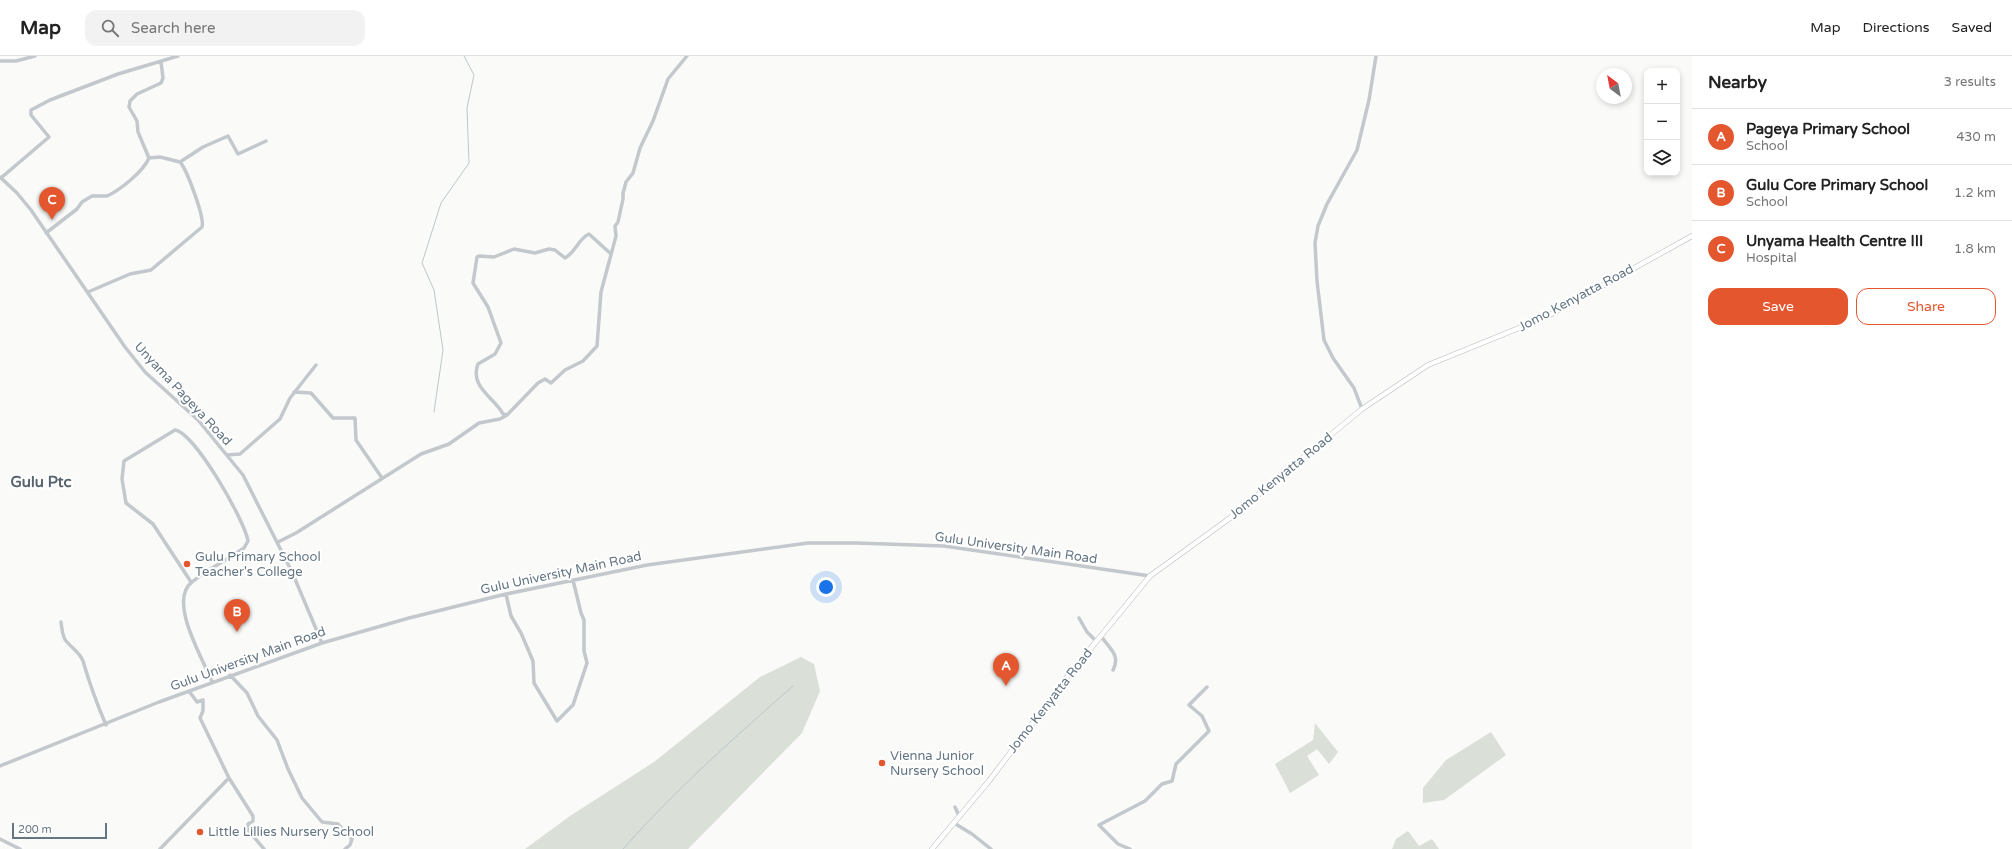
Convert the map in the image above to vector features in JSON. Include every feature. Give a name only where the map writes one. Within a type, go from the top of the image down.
[{"type":"main road","name":"Jomo Kenyatta Road","points":[[932,849],[1000,767],[1068,676],[1150,576],[1230,518],[1362,409],[1428,365],[1546,317],[1692,236]]},
{"type":"street","points":[[0,61],[16,61],[35,56]]},
{"type":"street","points":[[0,178],[49,137],[30,114],[31,110],[50,100],[118,74],[178,56]]},
{"type":"street","points":[[278,542],[296,533],[420,454],[449,444],[479,423],[500,419],[507,415],[538,383],[545,379],[551,383],[565,370],[583,361],[597,346],[601,292],[616,236],[615,226],[618,222],[626,182],[632,173],[640,148],[653,121],[668,79],[687,56]]},
{"type":"street","points":[[1362,409],[1354,388],[1333,358],[1324,340],[1317,281],[1315,243],[1318,226],[1327,204],[1357,150],[1369,100],[1376,56]]},
{"type":"street","points":[[149,158],[138,132],[137,121],[129,107],[130,101],[137,94],[161,83],[163,78],[161,62]]},
{"type":"street","points":[[180,162],[203,147],[228,136],[238,154],[266,141]]},
{"type":"street","points":[[46,233],[77,210],[82,202],[92,196],[107,196],[121,187],[136,175],[149,158],[160,157],[180,162],[185,168],[197,200],[198,209],[204,222],[202,227],[151,270],[130,274],[88,292]]},
{"type":"street","name":"Unyama Pageya Road","points":[[0,178],[17,193],[88,292],[113,331],[142,368],[198,420],[242,475],[278,542],[322,643]]},
{"type":"street","points":[[507,415],[503,414],[500,407],[482,392],[476,371],[478,364],[495,354],[501,343],[488,307],[473,283],[477,257],[494,257],[514,249],[535,253],[545,249],[555,250],[565,258],[575,249],[585,236],[589,234],[611,254]]},
{"type":"street","points":[[227,455],[240,454],[276,424],[285,411],[294,392],[316,365]]},
{"type":"street","points":[[294,392],[311,392],[333,418],[355,418],[356,440],[382,478]]},
{"type":"street","points":[[191,582],[156,528],[126,503],[122,479],[123,464],[126,459],[175,430],[181,432],[213,471],[245,529],[248,541],[244,548],[191,582],[185,592],[184,607],[186,623],[212,682]]},
{"type":"street","name":"Gulu University Main Road","points":[[0,766],[230,675],[322,643],[409,618],[506,594],[647,565],[739,551],[808,543],[843,542],[944,546],[1150,576]]},
{"type":"street","points":[[506,594],[511,616],[522,633],[533,660],[534,683],[557,721],[573,705],[587,662],[584,651],[584,620],[573,580]]},
{"type":"street","points":[[1079,618],[1087,632],[1096,641]]},
{"type":"street","points":[[61,622],[65,641],[77,651],[83,661],[82,665],[92,685],[106,725]]},
{"type":"street","points":[[1101,636],[1115,652],[1117,662],[1113,670]]},
{"type":"street","points":[[230,675],[247,693],[258,716],[277,740],[288,769],[302,798],[322,822],[338,824],[352,839],[350,845],[345,849]]},
{"type":"street","points":[[1130,849],[1118,844],[1099,825],[1145,801],[1162,784],[1172,782],[1176,764],[1208,731],[1202,716],[1189,705],[1207,687]]},
{"type":"street","points":[[189,691],[197,702],[203,700],[203,711],[200,718],[229,778],[253,816],[253,821],[248,824],[248,830],[264,849]]},
{"type":"street","points":[[160,849],[229,778]]},
{"type":"street","points":[[955,808],[959,816]]},
{"type":"street","points":[[954,823],[972,834],[991,849]]},
{"type":"street","points":[[0,839],[20,849]]},
{"type":"shaded area","points":[[801,657],[814,664],[820,691],[802,733],[688,849],[525,849],[570,816],[654,762],[760,677]]},
{"type":"shaded area","points":[[1315,723],[1338,752],[1329,764],[1317,749],[1307,756],[1319,775],[1290,793],[1275,764],[1313,740]]},
{"type":"shaded area","points":[[1491,732],[1506,755],[1444,800],[1423,803],[1423,788],[1446,760]]},
{"type":"shaded area","points":[[1408,831],[1419,846],[1432,839],[1439,849],[1392,849],[1396,839]]},
{"type":"waterway","points":[[434,412],[443,350],[434,290],[422,263],[441,203],[469,163],[467,108],[474,75],[464,56]]},
{"type":"waterway","points":[[623,849],[684,785],[793,686]]},
{"type":"place","name":"Unyama Health Centre III","points":[[52,220]]},
{"type":"place","name":"Gulu Primary School Teacher's College","points":[[187,564]]},
{"type":"place","name":"Gulu Core Primary School","points":[[237,632]]},
{"type":"place","name":"Pageya Primary School","points":[[1006,686]]},
{"type":"place","name":"Vienna Junior Nursery School","points":[[882,763]]},
{"type":"place","name":"Little Lillies Nursery School","points":[[200,832]]},
{"type":"district","name":"Gulu Ptc","points":[[41,482]]}]
